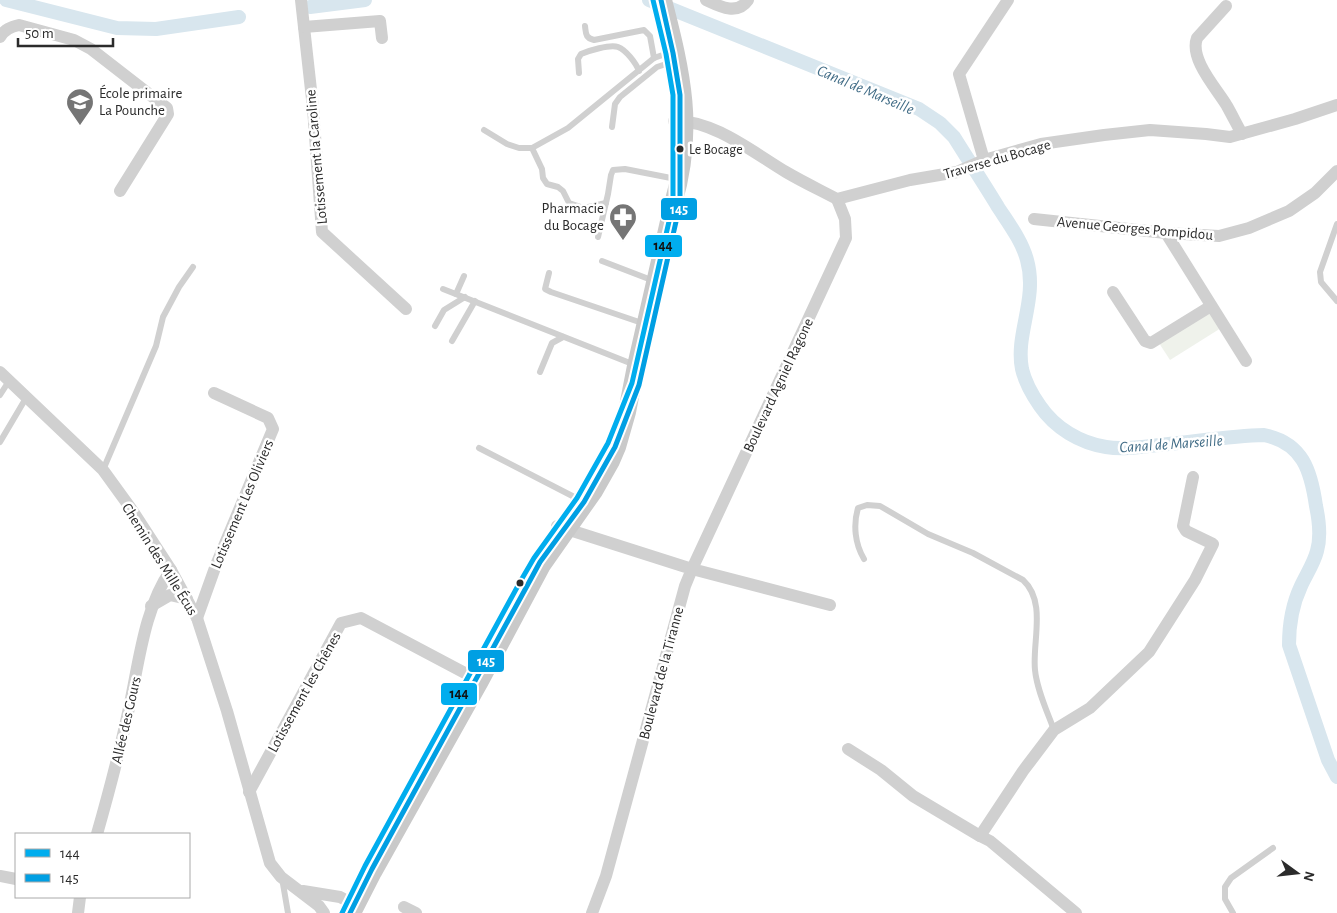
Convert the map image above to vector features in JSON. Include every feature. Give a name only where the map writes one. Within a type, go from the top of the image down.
[{"type":"main road","points":[[653,0],[663,20]]},
{"type":"main road","points":[[349,908],[475,678],[562,528],[581,500],[602,456],[632,383],[673,204],[680,121],[668,57],[662,0]]},
{"type":"street","name":"Lotissement la Caroline","points":[[301,0],[313,108],[322,232],[406,309]]},
{"type":"street","points":[[706,0],[728,9],[738,8],[748,0]]},
{"type":"street","points":[[981,161],[959,74],[1008,0]]},
{"type":"street","points":[[1226,6],[1197,38],[1195,44],[1198,59],[1242,134]]},
{"type":"street","points":[[304,27],[380,21],[382,38]]},
{"type":"street","points":[[0,36],[10,27],[19,25],[74,40],[91,49],[167,108],[168,114],[120,191]]},
{"type":"street","name":"Traverse du Bocage","points":[[837,199],[910,180],[965,169],[981,161],[1041,144],[1150,130],[1230,137],[1337,105]]},
{"type":"street","points":[[680,121],[717,130],[796,178],[837,199]]},
{"type":"street","name":"Avenue Georges Pompidou","points":[[1034,220],[1166,233],[1219,236],[1249,228],[1288,211],[1336,174]]},
{"type":"street","name":"Boulevard Agniel Ragone","points":[[692,568],[846,238],[844,219],[837,199]]},
{"type":"street","points":[[1166,233],[1246,361]]},
{"type":"street","points":[[1113,292],[1144,341],[1152,343],[1211,306]]},
{"type":"street","name":"Chemin des Mille Écus","points":[[5,377],[103,470],[171,570],[197,618],[227,711],[270,863],[281,877],[319,906],[324,913]]},
{"type":"street","name":"Lotissement Les Oliviers","points":[[197,618],[216,565],[273,429],[268,418],[214,393]]},
{"type":"street","points":[[980,836],[1023,771],[1054,730],[1090,708],[1149,652],[1196,580],[1213,544],[1186,531],[1183,526],[1194,476]]},
{"type":"street","points":[[562,528],[692,568],[830,605]]},
{"type":"street","name":"Boulevard de la Tiranne","points":[[592,913],[606,876],[685,586],[692,568]]},
{"type":"street","name":"Allée des Gours","points":[[97,833],[120,750],[151,606],[171,570]]},
{"type":"street","points":[[151,606],[170,595],[187,599]]},
{"type":"street","name":"Lotissement les Chênes","points":[[249,792],[341,623],[361,618],[475,678]]},
{"type":"street","points":[[848,749],[881,770],[913,796],[990,841],[1076,913]]},
{"type":"street","points":[[0,876],[15,879]]},
{"type":"street","points":[[301,891],[340,897],[349,908]]},
{"type":"street","points":[[78,913],[80,898]]},
{"type":"street","points":[[404,907],[416,913]]},
{"type":"lane","points":[[585,26],[586,36],[594,40],[644,30],[668,57]]},
{"type":"lane","points":[[580,73],[578,59],[581,54],[613,46],[623,50],[639,71]]},
{"type":"lane","points":[[484,130],[507,144],[519,148],[532,148],[568,128],[639,71],[668,57]]},
{"type":"lane","points":[[612,127],[615,104],[668,57]]},
{"type":"lane","points":[[532,148],[547,184],[558,187],[563,191],[569,202],[584,208],[606,203]]},
{"type":"lane","points":[[598,237],[613,170],[625,169],[675,179]]},
{"type":"lane","points":[[1337,224],[1320,272],[1322,282],[1337,302]]},
{"type":"lane","points":[[602,261],[656,281]]},
{"type":"lane","points":[[103,470],[156,346],[163,317],[179,287],[193,268]]},
{"type":"lane","points":[[549,273],[545,289],[550,292],[646,324]]},
{"type":"lane","points":[[456,294],[464,276]]},
{"type":"lane","points":[[444,288],[636,366]]},
{"type":"lane","points":[[435,326],[444,310],[465,297]]},
{"type":"lane","points":[[452,341],[475,301]]},
{"type":"lane","points":[[540,372],[552,343],[563,337]]},
{"type":"lane","points":[[0,394],[5,377]]},
{"type":"lane","points":[[0,442],[26,398]]},
{"type":"lane","points":[[479,448],[581,500]]},
{"type":"lane","points":[[864,558],[858,548],[855,519],[858,508],[867,505],[880,506],[928,534],[974,554],[1023,580],[1029,586],[1034,599],[1037,618],[1035,669],[1054,730]]},
{"type":"lane","points":[[1233,913],[1225,899],[1225,886],[1231,878],[1273,848]]},
{"type":"lane","points":[[281,877],[288,913]]},
{"type":"shaded area","points":[[1211,312],[1221,328],[1170,360],[1159,343]]},
{"type":"waterway","name":"Canal de Marseille","points":[[6,0],[117,28],[156,29],[239,17]]},
{"type":"waterway","name":"Canal de Marseille","points":[[310,7],[365,0]]},
{"type":"waterway","name":"Canal de Marseille","points":[[649,0],[919,109],[940,123],[954,137],[1015,233],[1025,253],[1030,274],[1030,289],[1021,343],[1022,369],[1027,384],[1037,402],[1046,414],[1061,428],[1087,442],[1112,448],[1132,448],[1264,435],[1277,439],[1296,452],[1308,470],[1314,493],[1319,534],[1316,555],[1293,607],[1289,645],[1328,760],[1337,777]]},
{"type":"transit line","name":"144","points":[[342,913],[365,866],[520,582],[534,558],[577,498],[608,443],[632,383],[673,204],[673,95],[666,54],[653,0]]},
{"type":"transit line","name":"145","points":[[350,913],[372,869],[540,562],[584,502],[615,447],[639,385],[680,204],[680,95],[661,0]]},
{"type":"place","name":"École primaire La Pounche","points":[[80,126]]},
{"type":"place","name":"Le Bocage","points":[[680,149]]},
{"type":"place","name":"Pharmacie du Bocage","points":[[623,241]]}]
